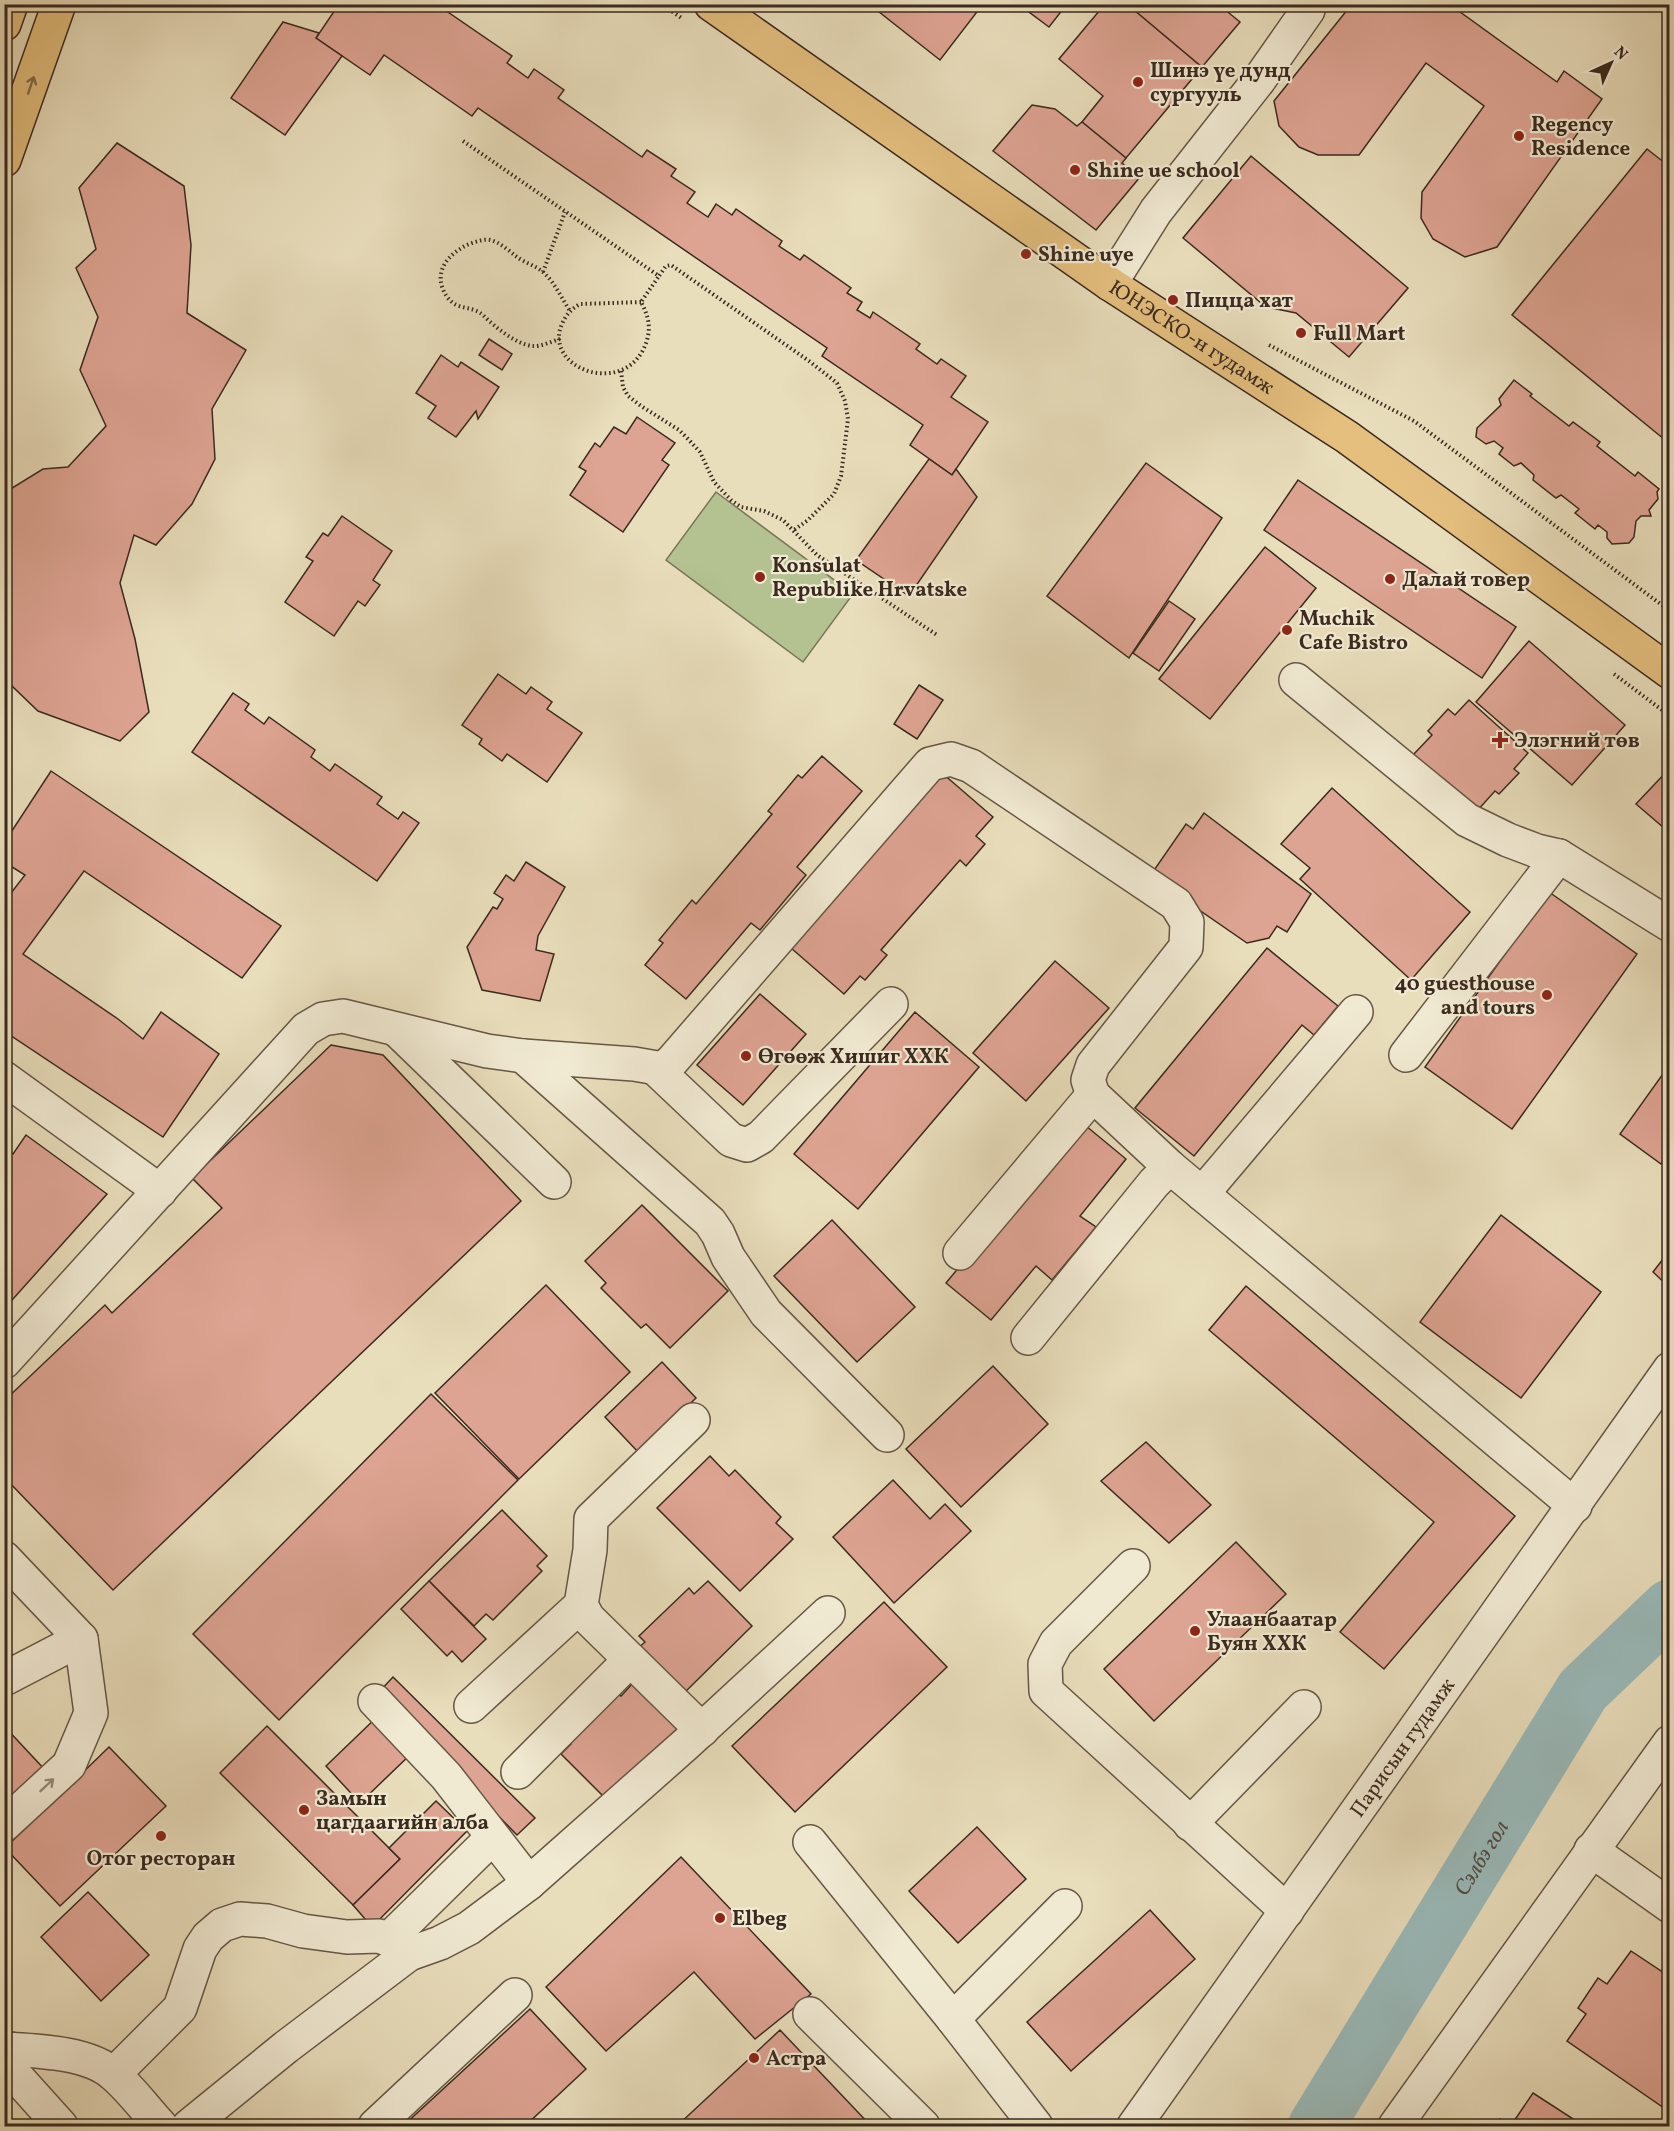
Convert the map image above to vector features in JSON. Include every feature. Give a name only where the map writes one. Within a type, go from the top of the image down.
[{"type":"main road","points":[[4,24],[11,4]]},
{"type":"main road","points":[[4,160],[59,4]]},
{"type":"main road","name":"ЮНЭСКО-н гудамж","points":[[711,4],[1110,284],[1347,436],[1670,672]]},
{"type":"street","points":[[1110,284],[1156,211],[1259,80],[1308,10]]},
{"type":"street","points":[[1296,680],[1467,820],[1508,840],[1558,856],[1670,925]]},
{"type":"street","points":[[4,1362],[306,1029],[323,1019],[343,1016],[487,1051],[523,1056],[634,1064],[663,1069],[930,764],[951,759],[971,766],[1176,904],[1187,922],[1186,947],[1093,1065],[1088,1080],[1093,1095],[1170,1167],[1575,1506]]},
{"type":"street","points":[[1406,1055],[1558,856]]},
{"type":"street","points":[[656,1069],[731,1140],[747,1145],[761,1137],[891,1004]]},
{"type":"street","points":[[1202,1194],[1356,1012]]},
{"type":"street","points":[[396,1030],[554,1182]]},
{"type":"street","points":[[523,1056],[710,1222],[728,1257],[766,1313],[887,1435]]},
{"type":"street","points":[[4,1078],[160,1191]]},
{"type":"street","points":[[960,1253],[1093,1095]]},
{"type":"street","points":[[1028,1338],[1154,1183],[1170,1167]]},
{"type":"street","name":"Парисын гудамж","points":[[1134,2127],[1670,1369]]},
{"type":"street","points":[[693,1420],[591,1519],[590,1550],[581,1605],[588,1618],[702,1730]]},
{"type":"street","points":[[4,1558],[81,1639],[91,1713],[69,1765],[4,1825]]},
{"type":"street","points":[[1133,1566],[1056,1643],[1045,1664],[1046,1691],[1287,1911]]},
{"type":"street","points":[[471,1706],[581,1605]]},
{"type":"street","points":[[114,2074],[180,2008],[200,1949],[208,1937],[222,1926],[240,1919],[267,1921],[303,1931],[347,1937],[379,1936],[400,1946],[440,1943],[469,1928],[529,1883],[702,1730],[828,1613]]},
{"type":"street","points":[[5,1678],[81,1639]]},
{"type":"street","points":[[519,1772],[630,1660]]},
{"type":"street","points":[[375,1701],[446,1776],[529,1883]]},
{"type":"street","points":[[1190,1824],[1304,1707]]},
{"type":"street","points":[[1395,2127],[1670,1742]]},
{"type":"street","points":[[189,2127],[286,2047],[400,1946],[493,1837]]},
{"type":"street","points":[[810,1842],[953,2019],[1036,2127]]},
{"type":"street","points":[[1591,1850],[1670,1906]]},
{"type":"street","points":[[953,2019],[1065,1906]]},
{"type":"street","points":[[375,2127],[515,1995]]},
{"type":"street","points":[[810,2014],[922,2127]]},
{"type":"street","points":[[62,2127],[16,2076],[12,2070],[7,2049],[67,2055],[102,2066],[114,2074],[161,2127]]},
{"type":"path","points":[[463,141],[659,276]]},
{"type":"path","points":[[543,272],[565,212]]},
{"type":"path","points":[[560,339],[534,347],[494,326],[477,310],[456,306],[447,298],[442,285],[440,276],[442,266],[449,257],[465,246],[482,240],[498,243],[543,272],[570,311]]},
{"type":"path","points":[[641,302],[666,266],[671,265],[837,383],[845,401],[849,419],[841,476],[834,494],[794,530]]},
{"type":"path","points":[[641,302],[648,315],[650,330],[647,343],[641,354],[621,371],[585,372],[564,354],[560,339],[561,327],[570,311],[580,304],[641,302]]},
{"type":"path","points":[[1266,344],[1414,421],[1670,611]]},
{"type":"path","points":[[621,371],[623,387],[628,396],[679,430],[688,439],[700,452],[714,482],[723,493],[741,507],[764,511],[783,520],[817,555],[937,635]]},
{"type":"green space","name":"Konsulat Republike Hrvatske","points":[[716,492],[853,594],[803,662],[666,560]]},
{"type":"building","points":[[339,4],[436,4],[512,56],[507,63],[528,78],[534,69],[564,90],[558,98],[642,157],[647,150],[676,169],[671,176],[695,192],[687,203],[708,217],[716,204],[732,215],[736,209],[782,241],[779,246],[800,260],[804,255],[851,288],[847,293],[862,302],[857,310],[870,318],[873,312],[920,344],[916,349],[937,364],[941,359],[966,376],[951,397],[988,422],[952,475],[910,445],[923,425],[822,356],[827,348],[478,108],[472,116],[384,55],[370,75],[316,38]]},
{"type":"building","points":[[869,4],[975,4],[980,8],[940,60]]},
{"type":"building","points":[[1035,4],[1067,4],[1049,27],[1029,12]]},
{"type":"building","name":"Шинэ үе дунд сургууль","points":[[1105,4],[1127,4],[1202,67],[1126,158],[1082,122],[1103,96],[1059,59]]},
{"type":"building","points":[[1127,4],[1218,4],[1240,22],[1202,67]]},
{"type":"building","name":"Regency Residence","points":[[1352,4],[1449,4],[1557,82],[1564,71],[1602,99],[1497,247],[1465,257],[1433,239],[1421,218],[1422,192],[1484,106],[1426,63],[1359,155],[1318,155],[1299,147],[1279,126],[1274,101]]},
{"type":"building","points":[[283,22],[319,33],[316,38],[342,56],[285,135],[231,98]]},
{"type":"building","name":"Shine ue school","points":[[1032,105],[1055,109],[1077,126],[1082,122],[1126,158],[1122,163],[1140,177],[1096,230],[993,151]]},
{"type":"building","points":[[117,143],[184,186],[191,245],[187,313],[246,350],[212,409],[215,459],[192,504],[156,545],[134,535],[120,583],[135,639],[149,712],[120,741],[38,711],[12,686],[4,665],[4,493],[43,469],[68,467],[106,426],[80,370],[98,317],[76,268],[96,249],[79,188]]},
{"type":"building","points":[[1647,149],[1670,167],[1670,444],[1512,315]]},
{"type":"building","points":[[1251,156],[1408,288],[1349,357],[1296,313],[1266,307],[1183,238]]},
{"type":"building","points":[[489,339],[512,354],[502,370],[479,355]]},
{"type":"building","points":[[441,355],[458,367],[461,362],[499,387],[478,419],[476,411],[456,437],[428,418],[436,406],[416,393]]},
{"type":"building","points":[[1514,380],[1532,394],[1530,396],[1569,426],[1573,422],[1600,442],[1597,446],[1635,476],[1638,472],[1659,489],[1658,499],[1649,510],[1651,516],[1641,516],[1636,521],[1634,537],[1629,543],[1612,544],[1607,538],[1607,532],[1598,525],[1595,529],[1575,513],[1579,509],[1561,495],[1556,498],[1533,480],[1534,475],[1521,463],[1514,466],[1499,454],[1503,448],[1494,441],[1486,444],[1476,437],[1477,428],[1501,405],[1499,399]]},
{"type":"building","points":[[637,417],[675,443],[662,460],[669,465],[623,532],[570,495],[586,471],[579,467],[595,443],[600,447],[614,427],[626,434]]},
{"type":"building","points":[[929,459],[952,475],[956,469],[977,497],[909,596],[856,560]]},
{"type":"building","points":[[1146,463],[1222,518],[1129,658],[1047,596]]},
{"type":"building","name":"Далай товер","points":[[1298,480],[1516,627],[1482,678],[1264,530]]},
{"type":"building","points":[[342,516],[392,551],[373,580],[380,585],[365,606],[358,601],[334,636],[285,602],[313,561],[306,557],[323,533],[328,536]]},
{"type":"building","points":[[1265,547],[1316,588],[1210,719],[1159,679]]},
{"type":"building","points":[[1169,601],[1195,619],[1159,671],[1133,653]]},
{"type":"building","points":[[1529,641],[1625,725],[1572,785],[1476,702]]},
{"type":"building","points":[[498,674],[526,694],[531,687],[552,702],[547,709],[582,733],[547,782],[507,754],[502,761],[479,744],[482,739],[462,725]]},
{"type":"building","points":[[919,685],[943,700],[917,739],[894,724]]},
{"type":"building","points":[[233,693],[249,704],[245,710],[264,724],[269,717],[315,750],[311,757],[330,771],[335,764],[382,797],[377,804],[398,819],[403,812],[419,823],[377,881],[192,752]]},
{"type":"building","points":[[1469,700],[1528,753],[1514,769],[1519,773],[1499,794],[1495,791],[1476,812],[1413,755],[1432,735],[1428,731],[1448,709],[1455,715]]},
{"type":"building","points":[[822,756],[862,791],[797,867],[806,875],[760,930],[751,923],[686,999],[645,965],[663,943],[659,940],[692,900],[696,904],[772,814],[768,811],[798,775],[802,778]]},
{"type":"building","points":[[1670,768],[1670,833],[1636,804]]},
{"type":"building","points":[[51,771],[281,926],[242,978],[84,871],[23,954],[118,1019],[143,1039],[161,1012],[219,1054],[163,1137],[4,1031],[4,902],[25,875],[4,862],[4,843]]},
{"type":"building","points":[[942,773],[993,817],[976,836],[985,844],[966,866],[960,860],[881,950],[887,955],[865,980],[860,976],[844,994],[791,948]]},
{"type":"building","points":[[1332,788],[1470,912],[1411,980],[1300,879],[1310,868],[1281,844]]},
{"type":"building","points":[[1204,813],[1311,894],[1287,932],[1277,926],[1269,938],[1247,943],[1150,876],[1186,824],[1193,829]]},
{"type":"building","points":[[526,862],[565,887],[538,936],[536,950],[554,954],[540,1001],[482,990],[467,947],[493,907],[497,909],[503,899],[494,893],[506,875],[514,881]]},
{"type":"building","points":[[1549,892],[1637,954],[1512,1129],[1425,1067]]},
{"type":"building","points":[[1267,948],[1338,1006],[1314,1035],[1302,1025],[1194,1156],[1135,1108]]},
{"type":"building","points":[[1055,961],[1109,1008],[1026,1101],[973,1053]]},
{"type":"building","name":"Өгөөж Хишиг ХХК","points":[[760,994],[806,1034],[743,1105],[697,1065]]},
{"type":"building","points":[[915,1012],[979,1067],[858,1209],[794,1154]]},
{"type":"building","points":[[331,1045],[383,1055],[521,1201],[113,1590],[4,1477],[4,1401],[105,1305],[112,1313],[222,1208],[192,1178]]},
{"type":"building","points":[[1670,1064],[1670,1152],[1661,1164],[1620,1134]]},
{"type":"building","points":[[1080,1121],[1126,1159],[1080,1216],[1096,1227],[1052,1280],[1036,1266],[991,1320],[946,1283]]},
{"type":"building","points":[[26,1135],[107,1194],[4,1309],[4,1149],[13,1154]]},
{"type":"building","points":[[642,1205],[728,1291],[670,1348],[646,1324],[641,1328],[601,1288],[606,1283],[585,1261]]},
{"type":"building","points":[[1501,1215],[1601,1292],[1521,1398],[1420,1322]]},
{"type":"building","points":[[832,1220],[915,1307],[857,1362],[774,1276]]},
{"type":"building","points":[[1670,1250],[1670,1288],[1653,1272]]},
{"type":"building","points":[[546,1285],[630,1372],[519,1479],[435,1393]]},
{"type":"building","points":[[1246,1286],[1515,1516],[1384,1669],[1340,1632],[1434,1522],[1209,1330]]},
{"type":"building","points":[[662,1362],[696,1398],[639,1453],[605,1417]]},
{"type":"building","points":[[993,1366],[1048,1424],[961,1507],[906,1449]]},
{"type":"building","points":[[431,1394],[518,1480],[279,1720],[193,1634]]},
{"type":"building","points":[[1146,1442],[1211,1505],[1169,1543],[1101,1481]]},
{"type":"building","points":[[710,1456],[729,1476],[735,1470],[781,1517],[776,1523],[793,1539],[740,1591],[657,1508]]},
{"type":"building","points":[[893,1480],[930,1519],[945,1504],[971,1531],[894,1603],[833,1537]]},
{"type":"building","points":[[502,1510],[547,1556],[537,1566],[542,1571],[493,1620],[486,1614],[474,1626],[429,1581]]},
{"type":"building","name":"Улаанбаатар Буян ХХК","points":[[1236,1542],[1286,1594],[1154,1721],[1104,1669]]},
{"type":"building","points":[[429,1581],[486,1639],[462,1662],[452,1651],[447,1656],[401,1609]]},
{"type":"building","points":[[708,1581],[752,1626],[679,1698],[634,1652],[645,1642],[639,1636],[689,1588],[694,1594]]},
{"type":"building","points":[[884,1602],[947,1667],[795,1812],[732,1746]]},
{"type":"building","points":[[393,1677],[535,1818],[517,1835],[378,1693]]},
{"type":"building","points":[[634,1682],[678,1728],[606,1799],[561,1754],[571,1744],[566,1738],[615,1689],[621,1696]]},
{"type":"building","points":[[379,1715],[414,1751],[360,1803],[326,1766]]},
{"type":"building","points":[[4,1726],[47,1772],[4,1812]]},
{"type":"building","name":"Замын цагдаагийн алба","points":[[267,1726],[400,1859],[353,1905],[220,1773]]},
{"type":"building","points":[[109,1747],[166,1806],[60,1906],[5,1848]]},
{"type":"building","points":[[436,1801],[467,1831],[372,1927],[353,1905],[400,1859],[389,1848]]},
{"type":"building","points":[[977,1827],[1026,1879],[958,1943],[909,1891]]},
{"type":"building","points":[[681,1857],[811,1994],[755,2039],[694,1972],[606,2051],[546,1987]]},
{"type":"building","points":[[88,1892],[149,1955],[101,2001],[41,1937]]},
{"type":"building","points":[[1150,1910],[1195,1959],[1071,2071],[1027,2022]]},
{"type":"building","points":[[1631,1951],[1670,1977],[1670,2101],[1664,2108],[1567,2041],[1586,2014],[1578,2008],[1598,1978],[1607,1984]]},
{"type":"building","points":[[530,2009],[586,2069],[525,2126],[403,2126]]},
{"type":"building","points":[[780,2030],[871,2126],[678,2125]]},
{"type":"building","points":[[1533,2093],[1584,2126],[1496,2126],[1500,2119],[1512,2124]]},
{"type":"waterway","name":"Сэлбэ гол","points":[[1316,2126],[1583,1690],[1670,1607]]},
{"type":"place","name":"Шинэ үе дунд сургууль","points":[[1138,82]]},
{"type":"place","name":"Regency Residence","points":[[1519,136]]},
{"type":"place","name":"Shine ue school","points":[[1075,170]]},
{"type":"place","name":"Shine uye","points":[[1026,254]]},
{"type":"place","name":"Пицца хат","points":[[1173,300]]},
{"type":"place","name":"Full Mart","points":[[1301,333]]},
{"type":"place","name":"Konsulat Republike Hrvatske","points":[[760,577]]},
{"type":"place","name":"Далай товер","points":[[1390,579]]},
{"type":"place","name":"Muchik Cafe Bistro","points":[[1287,630]]},
{"type":"place","name":"Элэгний төв","points":[[1500,740]]},
{"type":"place","name":"40 guesthouse and tours","points":[[1547,995]]},
{"type":"place","name":"Өгөөж Хишиг ХХК","points":[[746,1056]]},
{"type":"place","name":"Улаанбаатар Буян ХХК","points":[[1195,1631]]},
{"type":"place","name":"Замын цагдаагийн алба","points":[[304,1810]]},
{"type":"place","name":"Отог ресторан","points":[[161,1836]]},
{"type":"place","name":"Elbeg","points":[[720,1918]]},
{"type":"place","name":"Астра","points":[[754,2058]]}]
